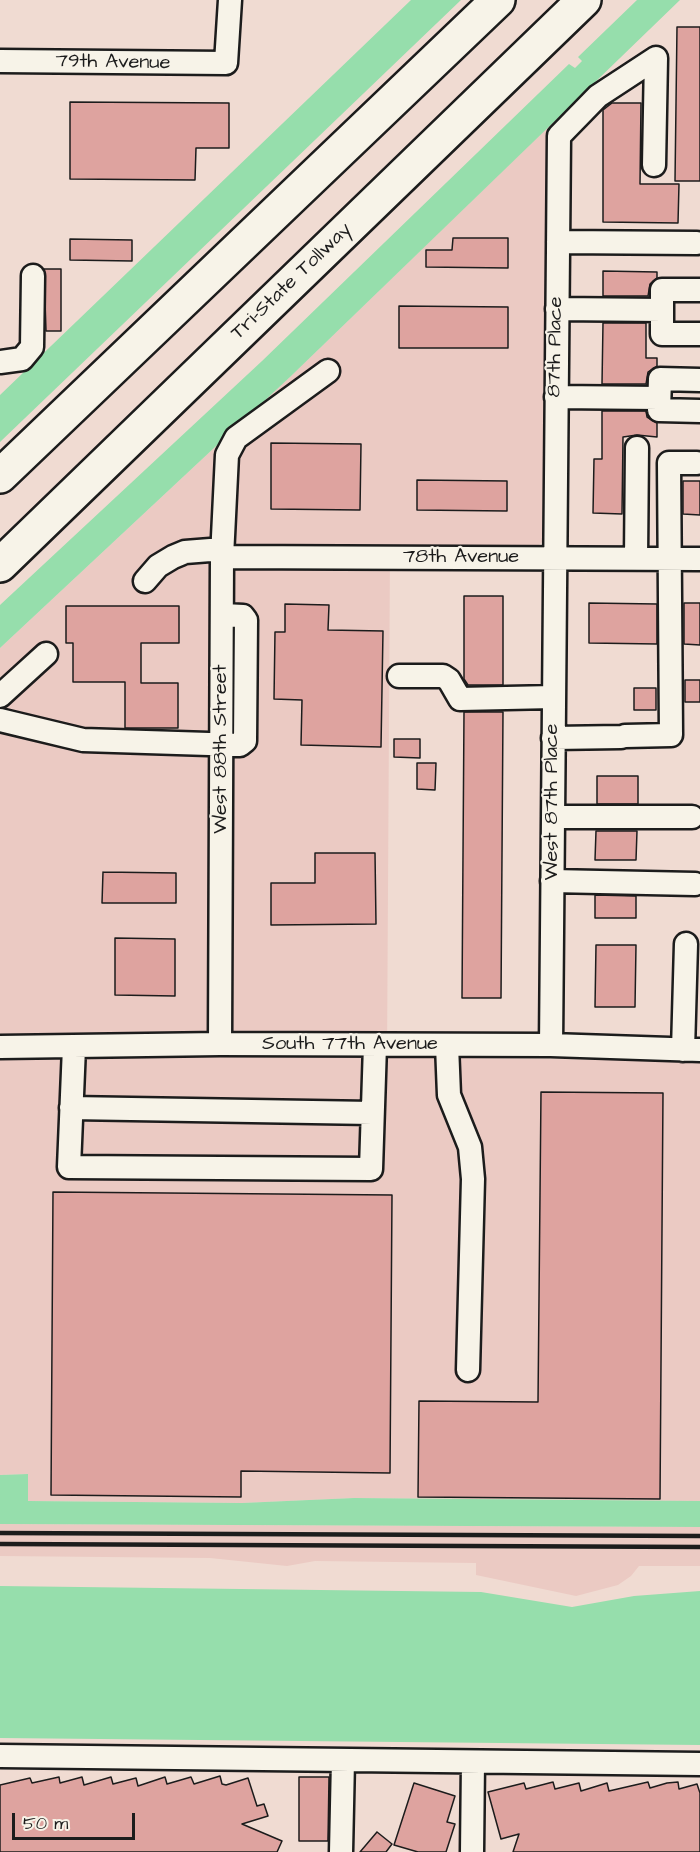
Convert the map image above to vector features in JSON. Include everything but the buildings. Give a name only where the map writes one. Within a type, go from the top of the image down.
[{"type":"highway","points":[[0,476],[498,0]]},
{"type":"highway","name":"Tri-State Tollway","points":[[0,565],[584,0]]},
{"type":"street","name":"79th Avenue","points":[[0,61],[226,63],[230,0]]},
{"type":"street","name":"87th Place","points":[[554,558],[559,136],[598,96],[656,58],[654,165]]},
{"type":"street","points":[[558,242],[697,243]]},
{"type":"street","points":[[0,362],[22,359],[32,347],[33,276]]},
{"type":"street","points":[[700,290],[662,290],[662,334],[700,334]]},
{"type":"street","points":[[557,309],[662,310]]},
{"type":"street","name":"West 88th Street","points":[[220,1044],[222,553],[227,455],[236,438],[328,371]]},
{"type":"street","points":[[700,380],[660,379],[659,398],[659,410],[700,411]]},
{"type":"street","points":[[556,397],[659,398]]},
{"type":"street","points":[[636,558],[637,448]]},
{"type":"street","points":[[553,738],[671,735],[669,463],[697,463]]},
{"type":"street","name":"78th Avenue","points":[[146,581],[158,566],[185,552],[700,559]]},
{"type":"street","name":"West 87th Place","points":[[551,1045],[554,558]]},
{"type":"street","points":[[0,720],[83,740],[240,745],[245,741],[246,620],[243,616],[223,615]]},
{"type":"street","points":[[0,696],[46,654]]},
{"type":"street","points":[[399,676],[442,676],[449,680],[460,699],[553,697]]},
{"type":"street","points":[[222,694],[245,695]]},
{"type":"street","points":[[553,817],[692,817]]},
{"type":"street","points":[[552,881],[695,884]]},
{"type":"street","points":[[686,944],[691,1050]]},
{"type":"street","name":"South 77th Avenue","points":[[0,1047],[220,1044],[551,1045],[691,1050]]},
{"type":"street","points":[[74,1047],[69,1167],[371,1169],[375,1045]]},
{"type":"street","points":[[447,1045],[449,1095],[470,1147],[473,1179],[468,1370]]},
{"type":"street","points":[[71,1108],[372,1113]]},
{"type":"street","points":[[0,1756],[700,1764]]},
{"type":"street","points":[[340,1852],[343,1760]]},
{"type":"street","points":[[472,1852],[473,1762]]},
{"type":"shaded area","points":[[547,128],[544,540],[534,550],[390,551],[387,1057],[700,1061],[700,1501],[354,1498],[242,1503],[27,1501],[28,1474],[0,1475],[0,648],[290,377]]},
{"type":"shaded area","points":[[0,1524],[700,1527],[700,1566],[639,1566],[631,1576],[618,1585],[576,1596],[476,1575],[476,1563],[315,1561],[287,1566],[210,1558],[0,1556]]},
{"type":"green space","points":[[411,0],[461,0],[0,442],[0,395]]},
{"type":"green space","points":[[637,0],[680,0],[290,377],[0,648],[0,605],[262,361],[569,64],[575,68],[582,61],[578,57]]},
{"type":"green space","points":[[28,1474],[28,1501],[242,1503],[354,1498],[700,1501],[700,1527],[0,1524],[0,1475]]},
{"type":"green space","points":[[0,1586],[481,1592],[572,1607],[634,1596],[700,1591],[700,1745],[0,1738]]},
{"type":"railway","points":[[0,1533],[700,1536]]},
{"type":"railway","points":[[0,1544],[700,1547]]}]
